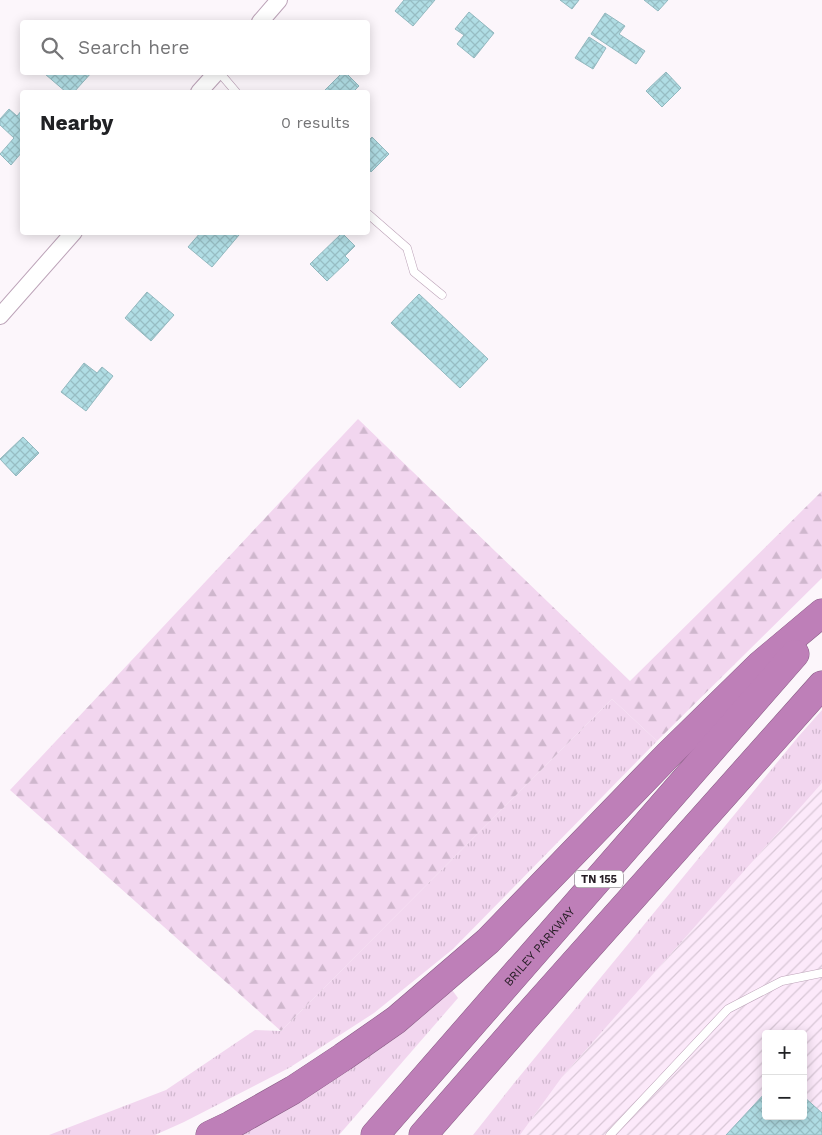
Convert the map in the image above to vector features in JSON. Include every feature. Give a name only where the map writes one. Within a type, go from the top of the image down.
[{"type":"highway","points":[[210,1135],[293,1090],[396,1020],[488,941],[683,740],[760,665],[822,613]]},
{"type":"highway","name":"BRILEY PARKWAY","points":[[376,1135],[822,623]]},
{"type":"highway","name":"TN 155","points":[[423,1135],[822,685]]},
{"type":"highway","points":[[449,1135],[527,1016]]},
{"type":"street","points":[[262,20],[279,0]]},
{"type":"street","points":[[201,90],[215,75]]},
{"type":"street","points":[[0,316],[71,235]]},
{"type":"lane","points":[[221,75],[234,90]]},
{"type":"lane","points":[[370,216],[407,248],[414,272],[442,294]]},
{"type":"lane","points":[[610,1135],[728,1009],[782,981],[822,973]]},
{"type":"shaded area","points":[[822,783],[822,1135],[520,1135],[562,1077]]},
{"type":"green space","points":[[358,419],[630,681],[822,491],[822,578],[657,741],[612,699],[281,1031],[10,790]]},
{"type":"green space","points":[[612,699],[657,741],[453,949],[374,1013],[289,1068],[155,1135],[49,1135],[166,1090],[255,1030],[281,1031]]},
{"type":"green space","points":[[822,710],[822,783],[562,1077],[520,1135],[473,1135],[798,737]]},
{"type":"green space","points":[[450,987],[458,998],[339,1135],[236,1135]]},
{"type":"building","points":[[404,0],[435,0],[413,26],[395,11]]},
{"type":"building","points":[[560,0],[579,0],[572,9]]},
{"type":"building","points":[[644,0],[668,0],[658,11]]},
{"type":"building","points":[[469,12],[494,33],[474,58],[457,44],[464,35],[455,29]]},
{"type":"building","points":[[605,13],[625,26],[619,34],[645,51],[636,64],[591,34]]},
{"type":"building","points":[[589,37],[606,48],[593,69],[575,58]]},
{"type":"building","points":[[666,72],[681,88],[662,107],[646,91]]},
{"type":"building","points":[[46,75],[89,75],[76,90],[64,90]]},
{"type":"building","points":[[340,75],[348,75],[359,86],[355,90],[325,90]]},
{"type":"building","points":[[9,109],[17,116],[20,112],[20,154],[11,165],[0,154],[14,138],[0,125],[0,119]]},
{"type":"building","points":[[372,137],[389,154],[371,172],[370,171],[370,139]]},
{"type":"building","points":[[198,235],[239,235],[212,267],[188,247]]},
{"type":"building","points":[[340,235],[344,235],[355,246],[345,256],[349,260],[327,281],[310,264]]},
{"type":"building","points":[[147,292],[174,315],[151,341],[125,318]]},
{"type":"building","points":[[419,294],[488,359],[460,388],[391,323]]},
{"type":"building","points":[[84,363],[97,373],[102,367],[113,376],[86,411],[61,392]]},
{"type":"building","points":[[23,437],[39,453],[16,476],[0,459]]},
{"type":"building","points":[[762,1096],[762,1120],[807,1120],[807,1100],[822,1113],[822,1135],[726,1135]]}]
